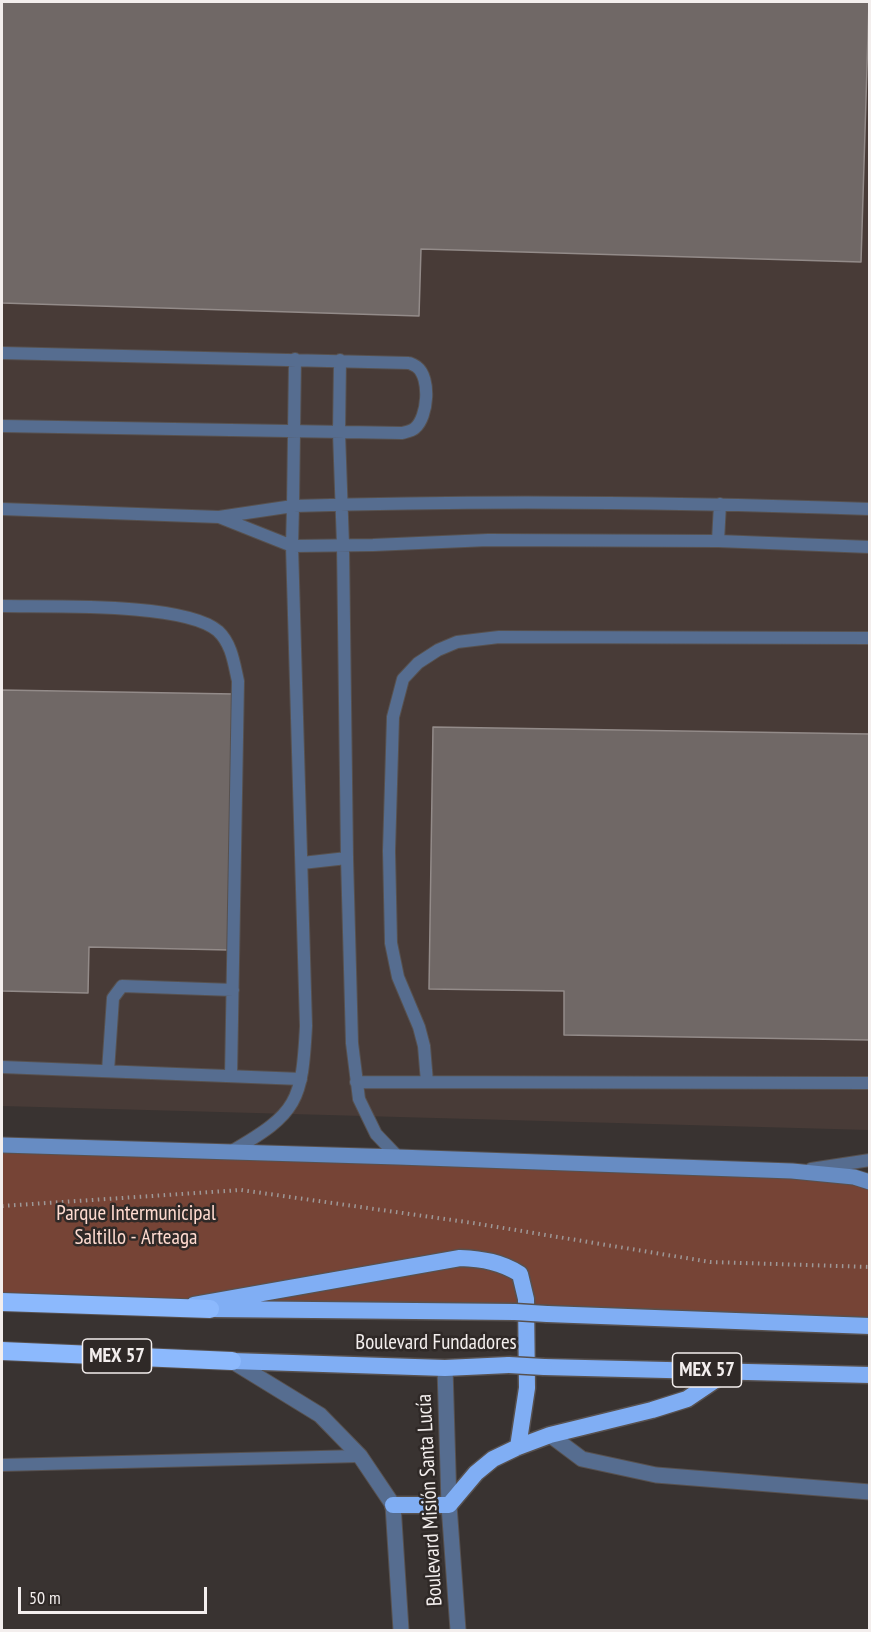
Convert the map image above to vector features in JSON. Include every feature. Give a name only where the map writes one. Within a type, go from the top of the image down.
[{"type":"highway","points":[[176,1308],[460,1258],[486,1259],[508,1266],[520,1274],[526,1299],[526,1389],[518,1447]]},
{"type":"highway","name":"Boulevard Fundadores","points":[[2,1302],[210,1309],[515,1312],[870,1326]]},
{"type":"highway","name":"Boulevard Fundadores","points":[[2,1351],[445,1368],[509,1365],[870,1375]]},
{"type":"highway","points":[[393,1505],[448,1505],[476,1473],[493,1459],[518,1447],[550,1436],[687,1399],[730,1370]]},
{"type":"main road","points":[[2,1145],[792,1171],[854,1177],[870,1182]]},
{"type":"street","name":"Boulevard Misión Santa Lucía","points":[[232,1361],[320,1415],[360,1456],[393,1505],[401,1630]]},
{"type":"street","name":"Boulevard Misión Santa Lucía","points":[[445,1368],[448,1505],[458,1630]]},
{"type":"street","points":[[550,1436],[582,1459],[656,1475],[870,1492]]},
{"type":"lane","points":[[2,353],[409,363],[417,366],[426,382],[426,400],[422,418],[415,429],[402,433],[2,426]]},
{"type":"lane","points":[[232,1152],[267,1131],[288,1111],[299,1090],[304,1066],[306,1026],[292,546],[295,359]]},
{"type":"lane","points":[[340,360],[339,433],[352,1043],[359,1098],[376,1134],[398,1157]]},
{"type":"lane","points":[[2,509],[219,517],[293,506],[461,503],[720,504],[870,509]]},
{"type":"lane","points":[[718,541],[720,504]]},
{"type":"lane","points":[[219,517],[292,546],[488,540],[718,541],[870,547]]},
{"type":"lane","points":[[2,606],[140,609],[197,619],[218,632],[231,650],[238,681],[231,1077]]},
{"type":"lane","points":[[427,1082],[419,1027],[393,963],[390,920],[389,851],[393,717],[403,679],[418,663],[438,650],[457,642],[499,637],[870,638]]},
{"type":"lane","points":[[302,863],[347,858]]},
{"type":"lane","points":[[108,1071],[113,998],[122,986],[233,990]]},
{"type":"lane","points":[[2,1067],[301,1079]]},
{"type":"lane","points":[[357,1082],[870,1083]]},
{"type":"lane","points":[[792,1171],[870,1160]]},
{"type":"lane","points":[[2,1465],[360,1456]]},
{"type":"path","points":[[2,1206],[241,1190],[472,1223],[710,1262],[870,1267]]},
{"type":"shaded area","points":[[2,2],[869,2],[869,1130],[2,1106]]},
{"type":"green space","name":"Parque Intermunicipal Saltillo - Arteaga","points":[[2,1145],[577,1164],[869,1184],[869,1326],[2,1300]]},
{"type":"building","points":[[2,2],[869,2],[861,262],[421,249],[419,316],[2,303]]},
{"type":"building","points":[[2,690],[234,694],[229,950],[89,947],[88,993],[2,991]]},
{"type":"building","points":[[433,727],[870,734],[870,1040],[564,1035],[564,991],[429,989]]}]
